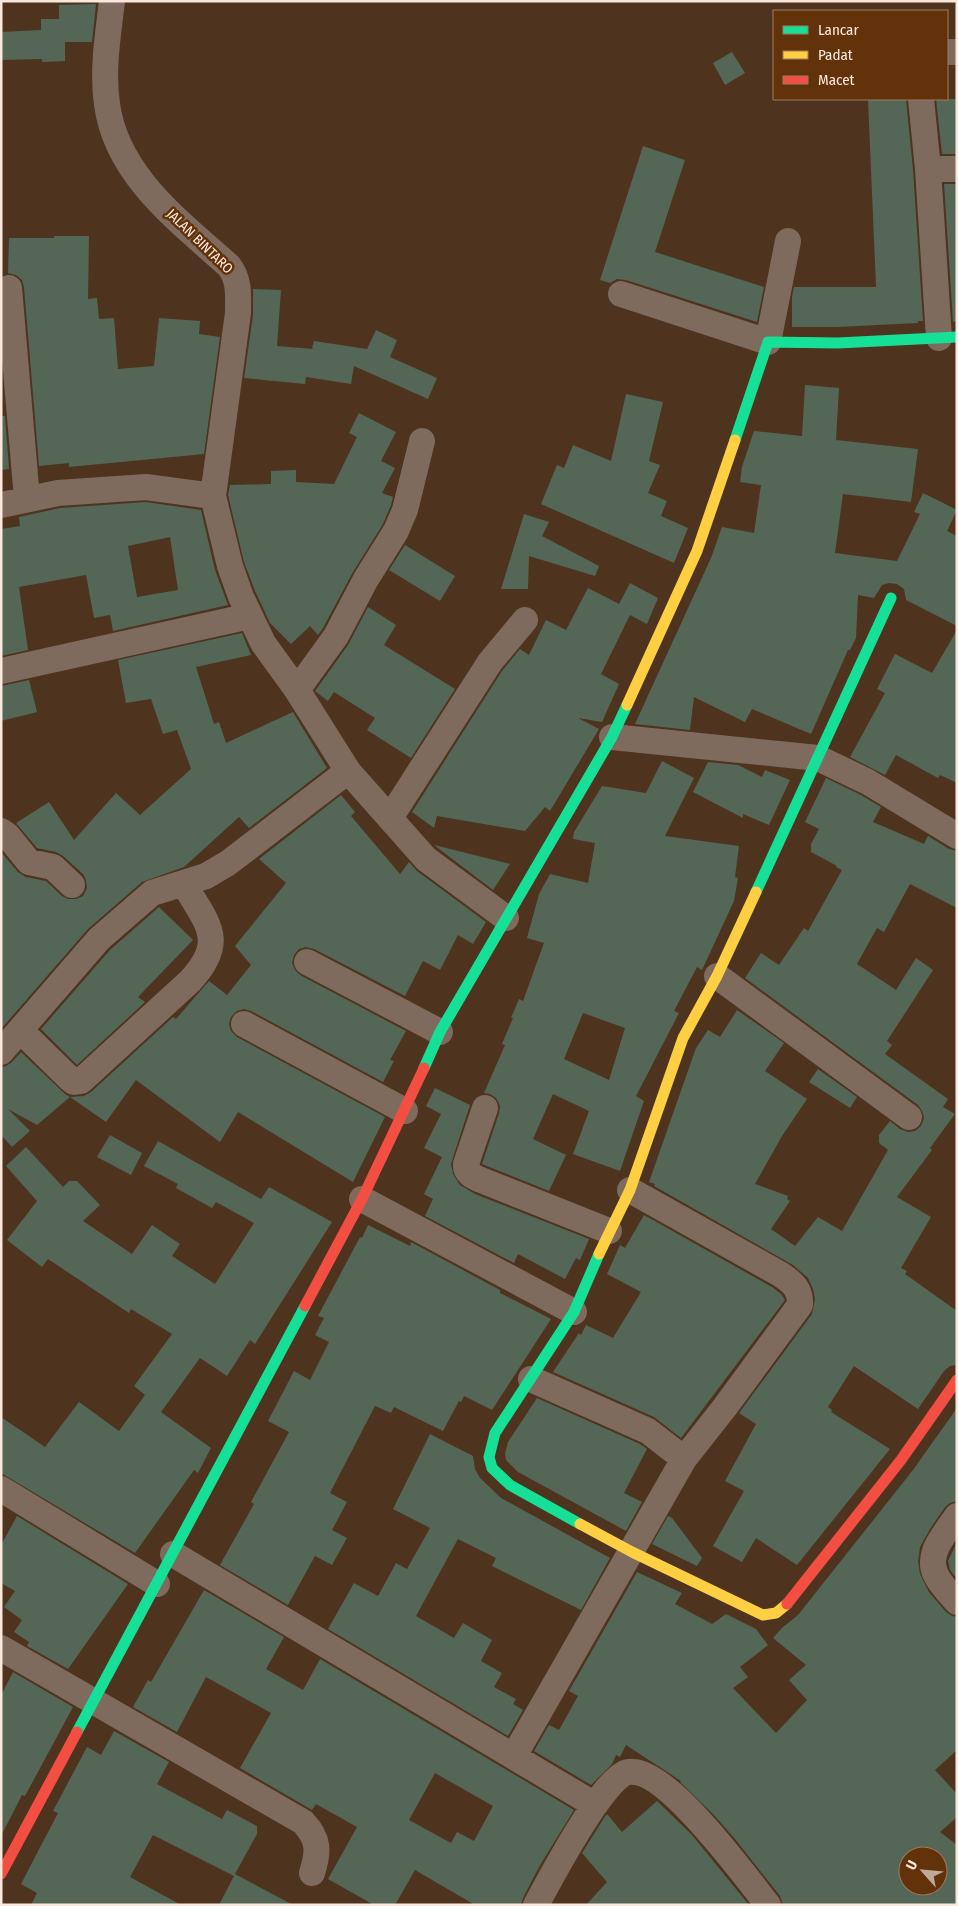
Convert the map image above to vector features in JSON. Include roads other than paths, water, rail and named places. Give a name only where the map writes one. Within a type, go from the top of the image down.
[{"type":"street","name":"JALAN BINTARO","points":[[112,1],[105,57],[107,105],[114,134],[128,163],[149,191],[229,266],[235,274],[238,285],[238,313],[213,496]]},
{"type":"street","points":[[621,294],[768,342],[838,343],[948,338],[921,100]]},
{"type":"street","points":[[928,169],[957,169]]},
{"type":"street","points":[[1,1874],[362,1199],[405,1111],[440,1032],[612,737],[697,551],[768,342],[788,241]]},
{"type":"street","points":[[9,288],[27,499]]},
{"type":"street","points":[[297,690],[336,636],[366,579],[396,531],[405,510],[422,441]]},
{"type":"street","points":[[1,505],[58,493],[146,487],[213,496],[240,598],[263,643],[297,690],[348,771],[426,859],[506,918]]},
{"type":"street","points":[[891,598],[717,976],[683,1038],[630,1190],[609,1231],[574,1312],[495,1433],[490,1446],[490,1468],[497,1476],[510,1485],[632,1552],[763,1615],[771,1616],[779,1613],[901,1460],[957,1380]]},
{"type":"street","points":[[1,671],[250,616]]},
{"type":"street","points":[[390,818],[490,662],[525,620]]},
{"type":"street","points":[[612,737],[818,758],[868,782],[957,836]]},
{"type":"street","points":[[1,1052],[98,939],[152,893],[206,876],[228,863],[348,771]]},
{"type":"street","points":[[1,831],[7,835],[29,862],[53,867],[72,885]]},
{"type":"street","points":[[20,1030],[69,1078],[74,1082],[81,1080],[203,967],[210,953],[212,938],[206,921],[184,884]]},
{"type":"street","points":[[307,962],[440,1032]]},
{"type":"street","points":[[717,976],[910,1117]]},
{"type":"street","points":[[244,1024],[405,1111]]},
{"type":"street","points":[[485,1108],[466,1164],[465,1168],[468,1173],[481,1180],[609,1231]]},
{"type":"street","points":[[514,1756],[684,1459],[725,1407],[798,1307],[800,1297],[793,1283],[630,1190]]},
{"type":"street","points":[[362,1199],[574,1312]]},
{"type":"street","points":[[531,1379],[648,1431],[684,1459]]},
{"type":"street","points":[[1,1489],[157,1584]]},
{"type":"street","points":[[957,1516],[934,1550],[932,1559],[937,1578],[957,1602]]},
{"type":"street","points":[[173,1554],[595,1805]]},
{"type":"street","points":[[1,1648],[302,1822],[312,1831],[317,1847],[317,1858],[312,1873]]},
{"type":"street","points":[[536,1905],[595,1805],[613,1781],[627,1772],[640,1773],[670,1792],[713,1836],[768,1905]]}]
